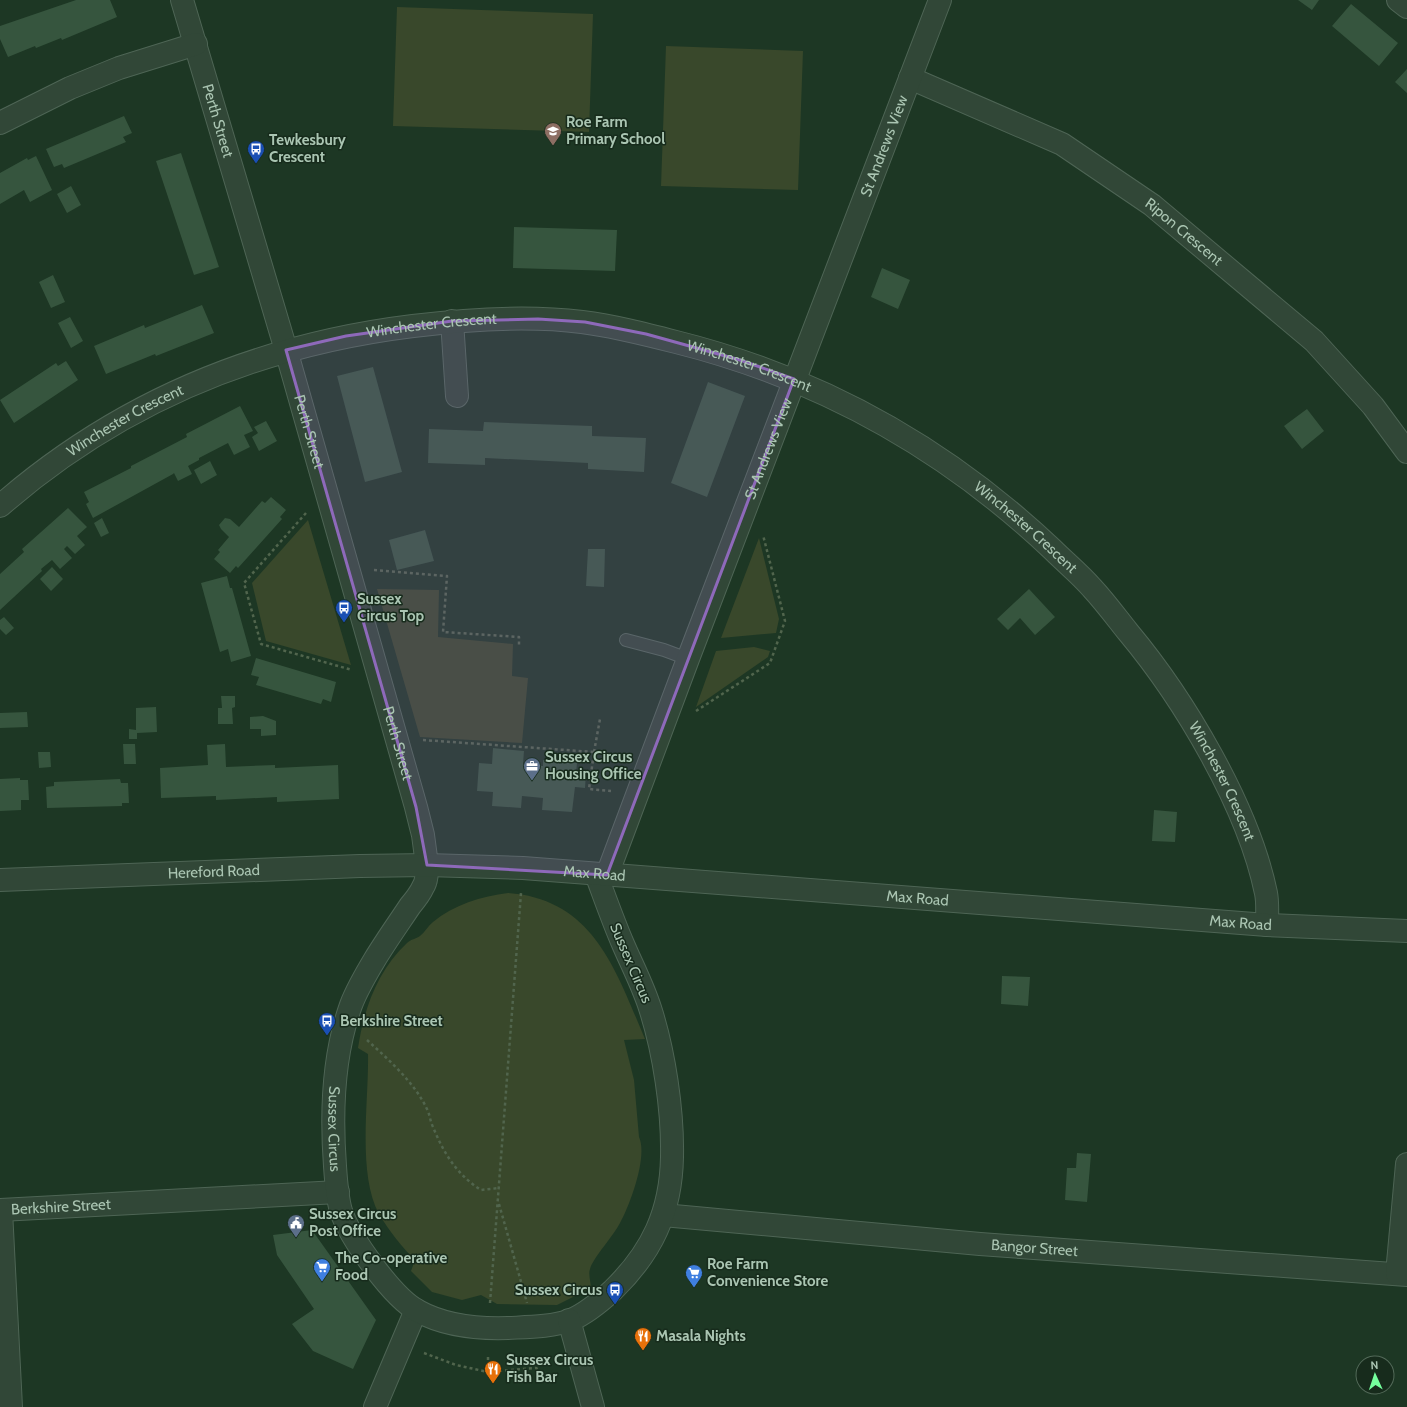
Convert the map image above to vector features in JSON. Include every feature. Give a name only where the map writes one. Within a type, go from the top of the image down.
[{"type":"street","name":"Perth Street","points":[[182,0],[286,350],[348,567],[423,835],[427,865]]},
{"type":"street","name":"St Andrews View","points":[[601,875],[637,793],[940,0]]},
{"type":"street","points":[[1398,0],[1407,7]]},
{"type":"street","points":[[0,122],[84,82],[119,68],[196,44]]},
{"type":"street","name":"Ripon Crescent","points":[[910,78],[1062,144],[1152,205],[1314,341],[1373,406],[1407,452]]},
{"type":"street","name":"Winchester Crescent","points":[[0,506],[49,465],[114,425],[195,384],[286,350],[346,336],[452,321],[538,319],[585,322],[646,334],[712,352],[794,379],[862,412],[943,460],[1021,520],[1090,586],[1156,666],[1216,764],[1248,834],[1267,896],[1267,925]]},
{"type":"street","points":[[452,321],[456,396]]},
{"type":"street","name":"Max Road","points":[[427,865],[523,868],[1267,925],[1407,931]]},
{"type":"street","name":"Hereford Road","points":[[0,880],[427,865]]},
{"type":"street","name":"Sussex Circus","points":[[427,865],[424,886],[373,961],[352,1003],[343,1032],[333,1115],[338,1192],[341,1209],[354,1238],[399,1295],[416,1310],[429,1316],[459,1325],[489,1328],[533,1326],[569,1320],[590,1309],[612,1291],[636,1266],[658,1228],[663,1215],[669,1185],[671,1139],[665,1074],[657,1031],[649,1005],[607,905],[601,875]]},
{"type":"street","points":[[1402,1274],[1407,1164]]},
{"type":"street","name":"Berkshire Street","points":[[0,1210],[338,1192]]},
{"type":"street","points":[[0,1210],[11,1407]]},
{"type":"street","name":"Bangor Street","points":[[663,1215],[980,1244],[1402,1274]]},
{"type":"street","points":[[375,1407],[416,1310]]},
{"type":"street","points":[[569,1320],[593,1407]]},
{"type":"lane","points":[[626,640],[688,659]]},
{"type":"path","points":[[326,490],[244,583],[261,644],[379,678]]},
{"type":"path","points":[[692,714],[770,663],[785,621],[764,536],[749,499]]},
{"type":"path","points":[[348,567],[447,576],[443,632],[519,637],[519,645]]},
{"type":"path","points":[[600,719],[589,789],[637,793]]},
{"type":"path","points":[[396,739],[594,752]]},
{"type":"path","points":[[489,1328],[523,868]]},
{"type":"path","points":[[343,1032],[366,1040],[395,1065],[427,1109],[439,1142],[460,1174],[467,1181],[481,1190],[499,1188]]},
{"type":"path","points":[[498,1201],[533,1326]]},
{"type":"path","points":[[402,1344],[456,1365],[488,1372],[536,1368],[550,1377],[583,1370]]},
{"type":"highlighted area","points":[[538,319],[585,322],[646,334],[740,360],[794,379],[607,875],[427,865],[416,807],[286,350],[346,336],[452,321]]},
{"type":"green space","points":[[397,7],[593,14],[589,132],[393,126]]},
{"type":"green space","points":[[666,46],[803,51],[798,190],[661,186]]},
{"type":"green space","points":[[308,520],[351,665],[266,641],[252,583]]},
{"type":"green space","points":[[759,538],[779,619],[776,633],[721,638]]},
{"type":"green space","points":[[377,589],[439,590],[438,637],[513,644],[512,676],[528,678],[522,743],[420,737]]},
{"type":"green space","points":[[754,647],[770,651],[768,657],[696,707],[716,651]]},
{"type":"green space","points":[[508,893],[537,898],[562,909],[581,924],[598,943],[612,965],[645,1039],[624,1040],[634,1080],[641,1145],[640,1168],[633,1193],[620,1223],[592,1264],[589,1273],[591,1288],[557,1305],[497,1304],[481,1295],[462,1300],[432,1292],[411,1271],[415,1260],[387,1227],[379,1214],[372,1197],[368,1178],[366,1136],[368,1054],[358,1048],[368,1005],[380,978],[407,943],[420,936],[441,916],[468,902],[488,896]]},
{"type":"building","points":[[76,0],[110,0],[117,17],[62,40],[61,38],[36,48],[35,46],[8,57],[0,39],[0,26]]},
{"type":"building","points":[[1298,0],[1319,0],[1312,10]]},
{"type":"building","points":[[1351,4],[1398,43],[1379,66],[1332,26]]},
{"type":"building","points":[[1407,69],[1407,93],[1395,82]]},
{"type":"building","points":[[124,116],[132,133],[123,137],[126,142],[64,168],[62,164],[54,167],[46,149]]},
{"type":"building","points":[[181,153],[219,267],[194,275],[156,161]]},
{"type":"building","points":[[36,156],[52,190],[30,202],[24,190],[0,204],[0,173],[27,158],[28,160]]},
{"type":"building","points":[[71,186],[81,205],[67,213],[57,194]]},
{"type":"building","points":[[514,227],[617,230],[615,271],[513,268]]},
{"type":"building","points":[[882,268],[910,280],[898,309],[871,297]]},
{"type":"building","points":[[53,275],[65,302],[51,308],[39,282]]},
{"type":"building","points":[[202,305],[214,333],[156,356],[155,354],[106,374],[94,346],[144,325],[145,328]]},
{"type":"building","points":[[70,317],[83,341],[71,348],[58,323]]},
{"type":"building","points":[[66,361],[78,380],[14,423],[0,400],[56,363],[58,366]]},
{"type":"building","points":[[373,367],[402,472],[365,482],[337,376]]},
{"type":"building","points":[[708,382],[745,396],[707,497],[671,483]]},
{"type":"building","points":[[240,406],[253,431],[244,435],[250,447],[234,455],[228,443],[199,458],[199,460],[188,466],[192,474],[178,481],[174,473],[93,518],[86,504],[89,502],[84,492],[131,468],[131,466],[187,437],[186,434]]},
{"type":"building","points":[[1307,409],[1324,431],[1302,449],[1284,426]]},
{"type":"building","points":[[266,421],[277,441],[259,451],[252,437],[258,433],[254,427]]},
{"type":"building","points":[[484,422],[592,426],[592,436],[646,438],[644,472],[588,469],[588,463],[485,458],[485,465],[428,463],[429,429],[483,431]]},
{"type":"building","points":[[210,461],[217,475],[201,484],[194,470]]},
{"type":"building","points":[[271,497],[286,510],[280,517],[282,519],[238,568],[236,566],[230,573],[214,559],[220,552],[218,550],[229,537],[219,525],[225,518],[230,519],[239,527],[262,501],[265,503]]},
{"type":"building","points":[[68,508],[87,527],[77,536],[85,545],[75,554],[67,546],[64,549],[72,558],[60,569],[52,560],[0,610],[0,574],[24,552],[22,549]]},
{"type":"building","points":[[102,518],[109,533],[101,537],[94,523]]},
{"type":"building","points":[[425,530],[434,561],[397,570],[389,540]]},
{"type":"building","points":[[588,549],[605,549],[604,587],[586,586]]},
{"type":"building","points":[[52,567],[63,579],[51,591],[40,579]]},
{"type":"building","points":[[227,576],[230,588],[232,588],[251,656],[231,662],[228,649],[220,652],[201,583]]},
{"type":"building","points":[[1029,589],[1055,617],[1035,635],[1020,618],[1008,630],[997,619]]},
{"type":"building","points":[[4,617],[14,628],[6,635],[0,629],[0,620]]},
{"type":"building","points":[[256,658],[336,682],[331,702],[323,699],[321,704],[256,685],[259,677],[251,675]]},
{"type":"building","points":[[221,696],[235,696],[235,707],[232,708],[233,724],[218,724],[218,708],[222,708]]},
{"type":"building","points":[[156,707],[157,732],[137,733],[137,739],[129,739],[129,729],[136,730],[136,708]]},
{"type":"building","points":[[27,712],[28,727],[0,728],[0,713]]},
{"type":"building","points":[[263,716],[276,721],[276,735],[261,736],[261,729],[250,729],[250,717]]},
{"type":"building","points":[[123,744],[135,744],[136,764],[124,764]]},
{"type":"building","points":[[225,744],[226,767],[275,765],[275,768],[338,765],[339,799],[277,802],[277,797],[216,800],[216,796],[161,798],[160,768],[208,765],[207,745]]},
{"type":"building","name":"Sussex Circus Housing Office","points":[[493,748],[524,751],[523,764],[543,766],[543,760],[577,763],[576,774],[586,774],[585,788],[575,787],[572,812],[542,810],[543,798],[522,796],[521,808],[492,806],[493,792],[477,791],[479,763],[492,764]]},
{"type":"building","points":[[38,752],[50,752],[51,767],[39,768]]},
{"type":"building","points":[[20,778],[20,780],[28,780],[29,800],[21,800],[21,810],[0,811],[0,779]]},
{"type":"building","points":[[120,779],[121,783],[128,783],[129,803],[122,803],[122,806],[47,808],[46,787],[54,786],[54,782]]},
{"type":"building","points":[[1154,810],[1177,812],[1175,842],[1152,841]]},
{"type":"building","points":[[1002,976],[1030,977],[1028,1006],[1001,1004]]},
{"type":"building","points":[[1077,1153],[1091,1154],[1087,1202],[1065,1200],[1067,1168],[1076,1168]]},
{"type":"building","name":"The Co-operative Food","points":[[312,1230],[376,1320],[353,1369],[313,1351],[292,1324],[314,1309],[277,1255],[273,1235]]},
{"type":"place","name":"Roe Farm Primary School","points":[[553,146]]},
{"type":"place","name":"Tewkesbury Crescent","points":[[256,164]]},
{"type":"place","name":"Sussex Circus Top","points":[[344,623]]},
{"type":"place","name":"Sussex Circus Housing Office","points":[[532,781]]},
{"type":"place","name":"Berkshire Street","points":[[327,1036]]},
{"type":"place","name":"Sussex Circus Post Office","points":[[296,1238]]},
{"type":"place","name":"The Co-operative Food","points":[[322,1282]]},
{"type":"place","name":"Roe Farm Convenience Store","points":[[694,1288]]},
{"type":"place","name":"Sussex Circus","points":[[615,1305]]},
{"type":"place","name":"Masala Nights","points":[[643,1351]]},
{"type":"place","name":"Sussex Circus Fish Bar","points":[[493,1384]]}]
